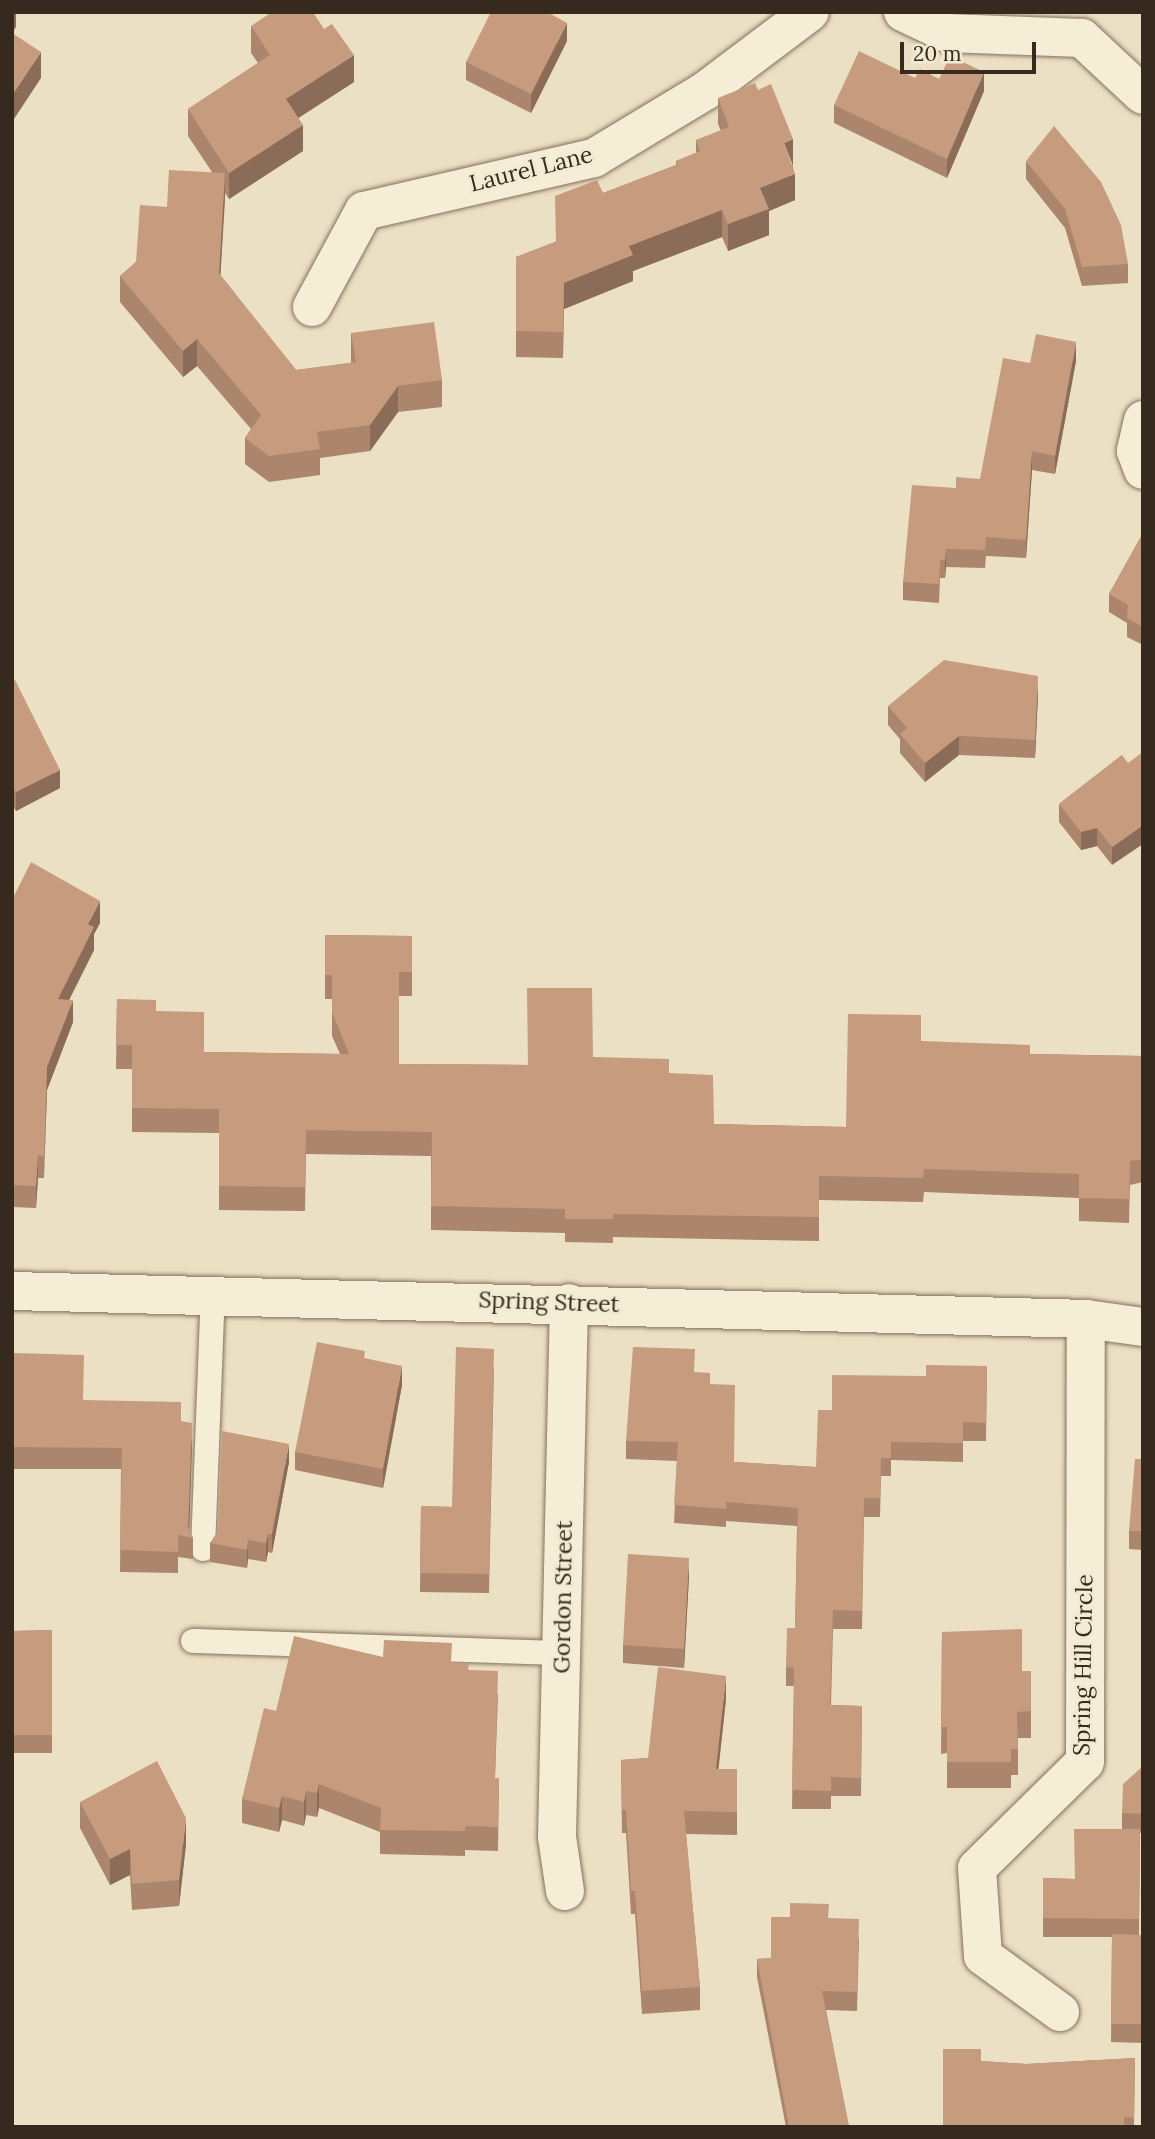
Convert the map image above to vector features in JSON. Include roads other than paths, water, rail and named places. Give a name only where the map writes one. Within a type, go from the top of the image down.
[{"type":"street","name":"Laurel Lane","points":[[312,307],[365,211],[594,158],[705,91],[810,12]]},
{"type":"street","points":[[903,12],[947,33],[1082,38],[1143,95]]},
{"type":"street","points":[[1143,420],[1136,451],[1143,470]]},
{"type":"street","name":"Spring Street","points":[[12,1291],[213,1293],[1086,1319],[1143,1327]]},
{"type":"street","name":"Gordon Street","points":[[565,1891],[557,1837],[569,1303]]},
{"type":"street","name":"Spring Hill Circle","points":[[1060,2012],[982,1956],[976,1868],[1085,1762],[1086,1319]]},
{"type":"lane","points":[[203,1549],[213,1293]]},
{"type":"lane","points":[[193,1641],[561,1653]]}]
